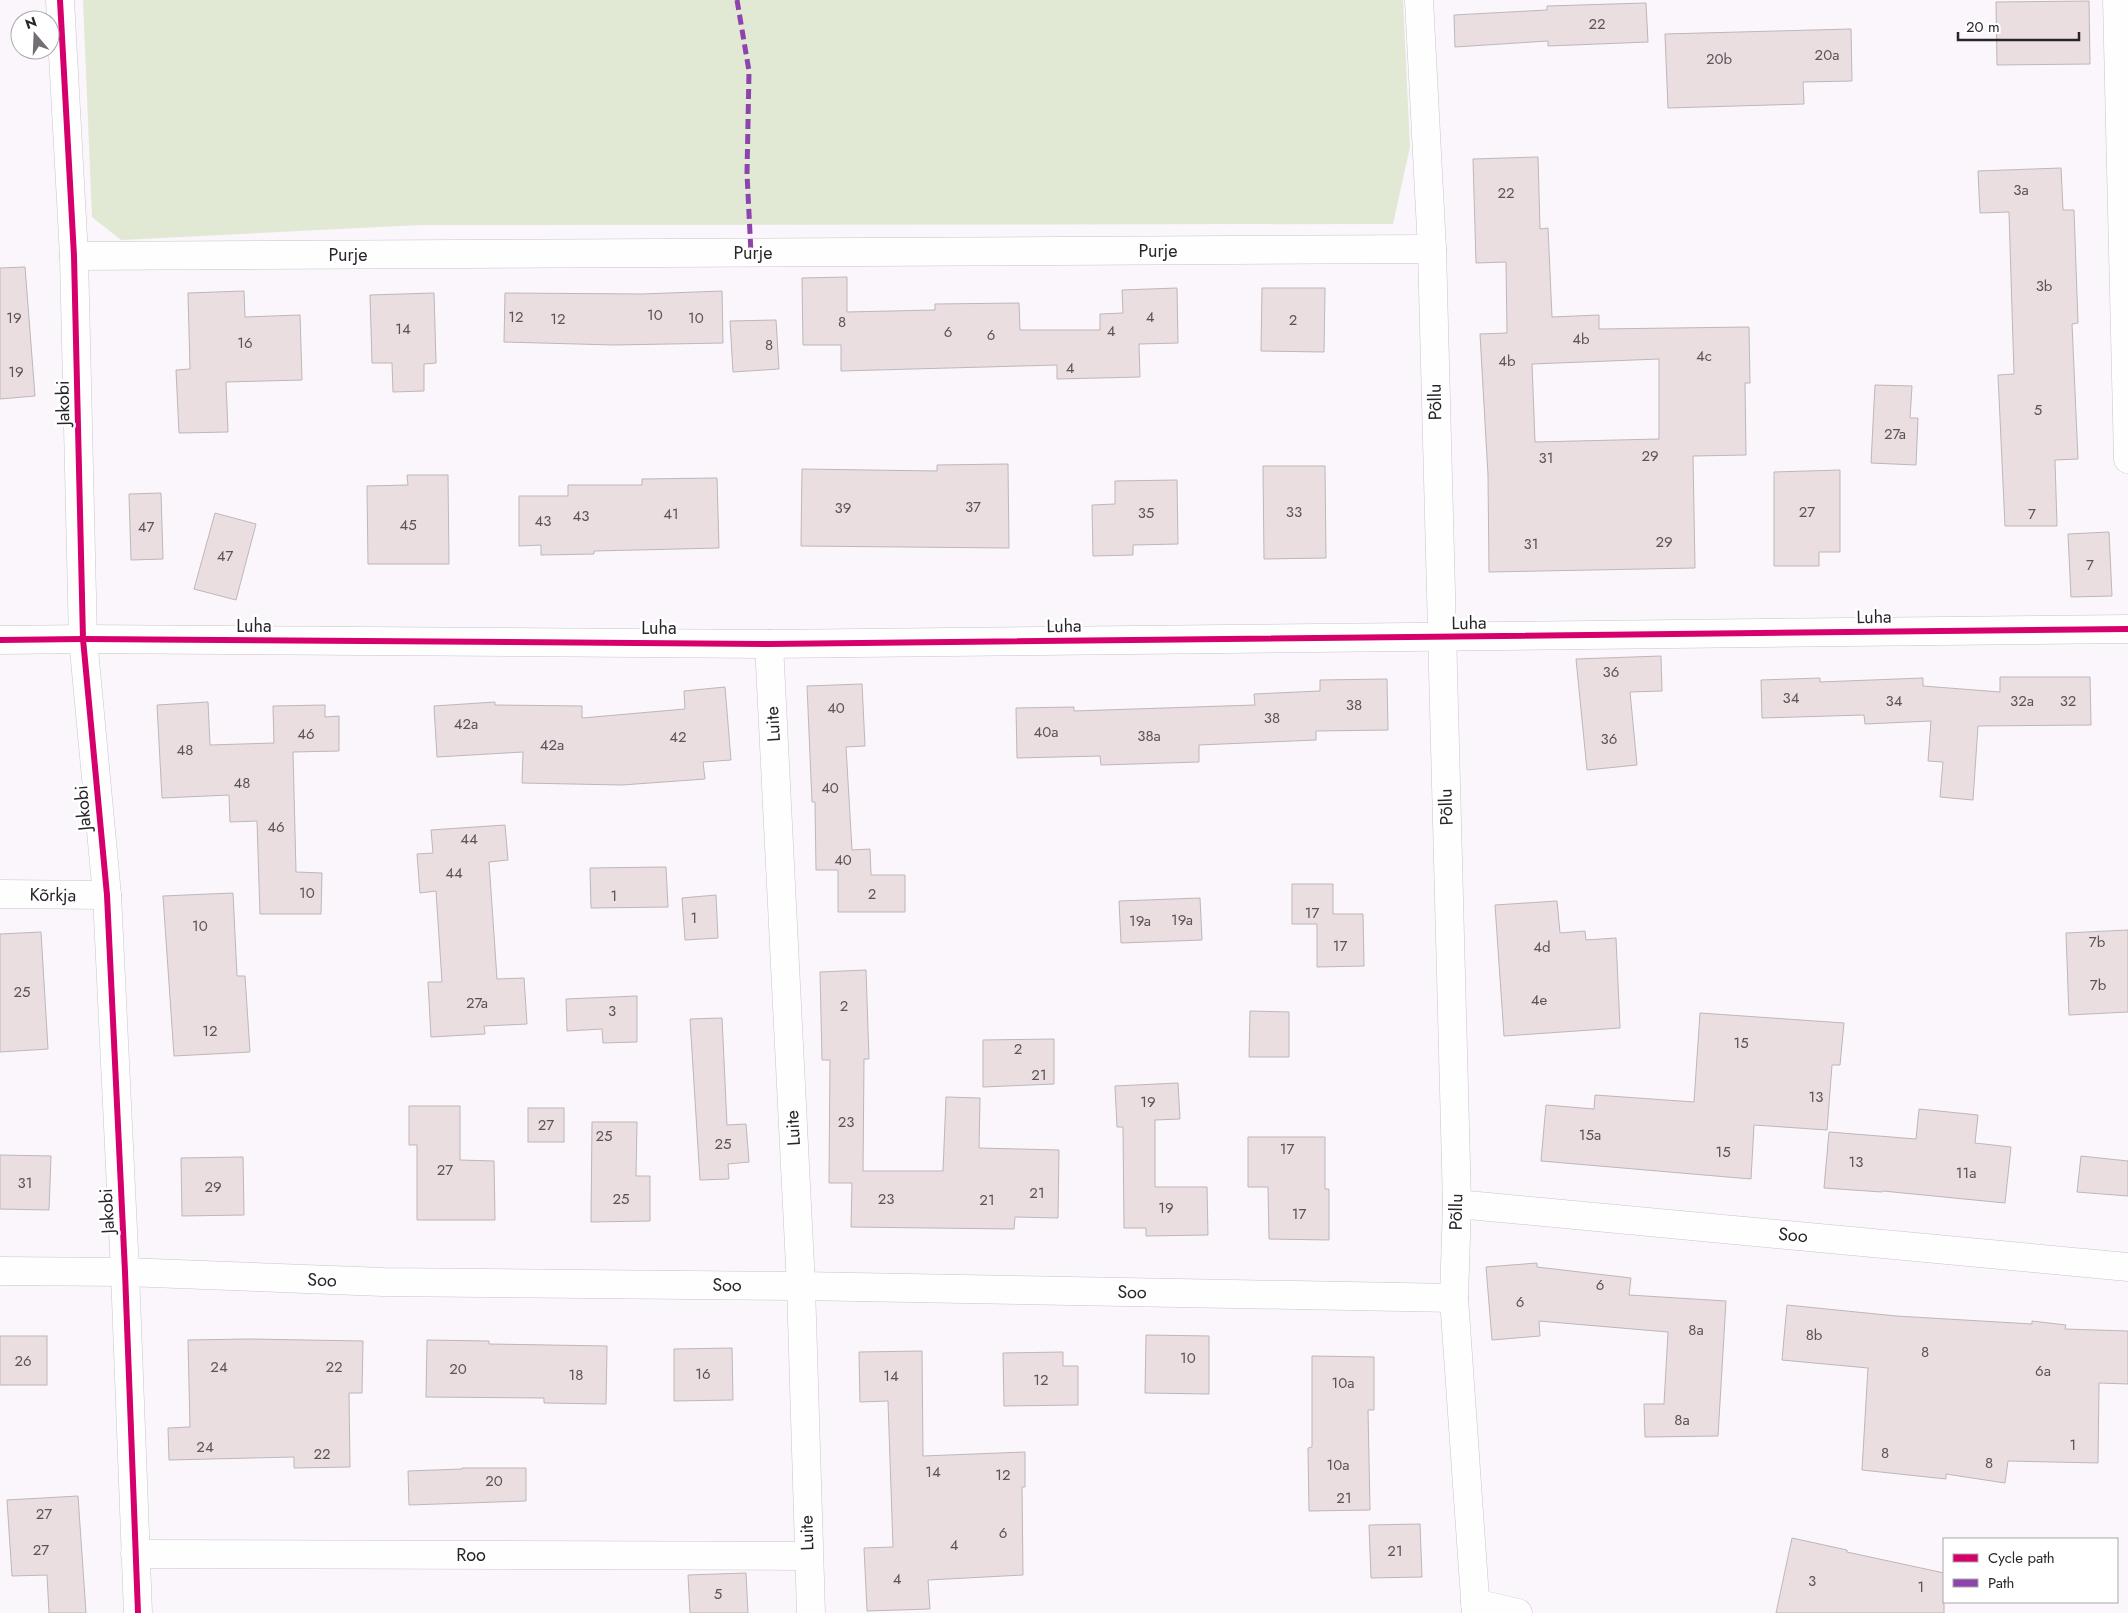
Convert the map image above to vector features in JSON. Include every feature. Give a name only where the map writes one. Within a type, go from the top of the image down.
[{"type":"street","name":"Jakobi","points":[[60,0],[74,256],[83,639],[106,895],[125,1272],[138,1613]]},
{"type":"street","name":"Põllu","points":[[1418,0],[1432,249],[1457,1204],[1454,1298],[1476,1608]]},
{"type":"street","points":[[2117,0],[2128,459]]},
{"type":"street","name":"Purje","points":[[74,256],[1432,249]]},
{"type":"street","name":"Luha","points":[[0,640],[769,644],[2128,629]]},
{"type":"street","name":"Luite","points":[[769,644],[801,1286],[811,1613]]},
{"type":"street","name":"Kõrkja","points":[[0,894],[106,895]]},
{"type":"street","name":"Soo","points":[[1457,1204],[2128,1267]]},
{"type":"street","name":"Soo","points":[[0,1271],[125,1272],[383,1282],[801,1286],[1454,1298]]},
{"type":"street","name":"Roo","points":[[135,1554],[808,1556]]},
{"type":"street","points":[[1476,1608],[1518,1613]]},
{"type":"green space","points":[[83,0],[1403,0],[1410,147],[1393,224],[420,225],[121,240],[92,217]]},
{"type":"building","points":[[2089,1],[2090,64],[1997,65],[1996,2]]},
{"type":"building","points":[[1646,3],[1648,42],[1548,46],[1548,41],[1455,47],[1454,15],[1547,10],[1547,6]]},
{"type":"building","points":[[1851,29],[1852,81],[1803,82],[1804,104],[1668,108],[1665,34]]},
{"type":"building","points":[[1538,157],[1540,229],[1548,228],[1552,317],[1599,315],[1599,329],[1749,327],[1750,383],[1745,383],[1746,455],[1693,456],[1695,568],[1489,572],[1488,475],[1480,334],[1507,333],[1506,262],[1476,263],[1473,159]],"holes":[[[1659,359],[1659,439],[1535,442],[1532,364]]]},
{"type":"building","points":[[2061,168],[2063,210],[2074,210],[2078,323],[2072,324],[2078,459],[2055,460],[2057,526],[2005,526],[1998,375],[2014,374],[2009,212],[1980,213],[1978,171]]},
{"type":"building","points":[[25,267],[35,396],[0,399],[0,268]]},
{"type":"building","points":[[847,277],[847,312],[935,310],[935,304],[1019,303],[1020,330],[1100,330],[1100,314],[1123,313],[1122,290],[1177,288],[1178,343],[1139,344],[1140,377],[1057,379],[1057,365],[841,371],[841,345],[803,345],[802,278]]},
{"type":"building","points":[[1262,288],[1325,288],[1324,352],[1261,351]]},
{"type":"building","points":[[244,291],[245,317],[300,315],[302,380],[226,382],[228,432],[179,433],[176,370],[190,369],[188,293]]},
{"type":"building","points":[[722,291],[723,343],[614,345],[504,342],[505,293],[642,294]]},
{"type":"building","points":[[434,293],[436,363],[424,364],[424,391],[393,392],[392,363],[372,363],[370,295]]},
{"type":"building","points":[[776,320],[779,369],[733,372],[730,321]]},
{"type":"building","points":[[1875,385],[1912,386],[1910,418],[1918,418],[1916,465],[1871,463]]},
{"type":"building","points":[[1008,464],[1009,548],[801,546],[802,469],[937,471],[937,465]]},
{"type":"building","points":[[1263,466],[1325,466],[1326,558],[1264,559]]},
{"type":"building","points":[[1840,470],[1840,552],[1819,552],[1819,566],[1774,566],[1774,472]]},
{"type":"building","points":[[407,475],[448,475],[449,564],[368,564],[367,486],[408,485]]},
{"type":"building","points":[[717,478],[719,548],[594,551],[594,554],[541,555],[541,545],[519,546],[519,496],[568,496],[568,485],[642,485],[642,479]]},
{"type":"building","points":[[1177,480],[1178,544],[1133,545],[1133,555],[1093,556],[1092,505],[1115,504],[1115,481]]},
{"type":"building","points":[[161,493],[163,559],[131,560],[129,494]]},
{"type":"building","points":[[215,513],[256,524],[236,600],[194,589]]},
{"type":"building","points":[[2109,532],[2112,596],[2071,597],[2068,534]]},
{"type":"building","points":[[1661,656],[1662,691],[1630,692],[1637,765],[1587,770],[1576,659]]},
{"type":"building","points":[[2000,677],[2090,677],[2091,725],[1978,726],[1973,800],[1940,797],[1943,762],[1928,761],[1931,721],[1865,724],[1864,715],[1762,718],[1761,680],[1820,678],[1820,682],[1923,678],[1923,686],[2000,692]]},
{"type":"building","points":[[1387,679],[1388,730],[1316,731],[1316,740],[1199,745],[1199,762],[1101,765],[1100,756],[1017,758],[1016,708],[1074,707],[1074,711],[1255,705],[1254,694],[1320,691],[1320,680]]},
{"type":"building","points":[[862,684],[865,746],[846,747],[852,850],[870,849],[871,875],[905,875],[905,912],[838,912],[838,870],[816,870],[815,802],[812,802],[807,686]]},
{"type":"building","points":[[725,687],[731,760],[703,762],[705,779],[622,785],[522,783],[523,752],[437,757],[434,706],[495,702],[495,705],[582,706],[582,718],[685,709],[684,691]]},
{"type":"building","points":[[208,702],[210,745],[274,743],[273,706],[325,705],[325,717],[339,716],[339,751],[293,752],[296,872],[322,873],[321,914],[260,914],[257,821],[230,822],[229,795],[162,798],[157,705]]},
{"type":"building","points":[[505,825],[508,860],[489,862],[497,979],[524,978],[527,1024],[484,1026],[485,1034],[431,1037],[428,982],[442,982],[436,891],[420,893],[417,854],[433,853],[431,830]]},
{"type":"building","points":[[666,867],[668,907],[591,908],[590,868]]},
{"type":"building","points":[[1292,884],[1333,884],[1333,914],[1363,914],[1364,966],[1317,967],[1317,924],[1292,924]]},
{"type":"building","points":[[233,893],[237,976],[245,976],[250,1052],[174,1056],[163,896]]},
{"type":"building","points":[[716,895],[718,938],[685,940],[682,898]]},
{"type":"building","points":[[1200,898],[1202,940],[1121,943],[1119,901]]},
{"type":"building","points":[[1557,901],[1560,933],[1585,931],[1586,940],[1616,938],[1620,1028],[1504,1036],[1495,905]]},
{"type":"building","points":[[2128,930],[2128,1012],[2069,1015],[2066,933]]},
{"type":"building","points":[[41,932],[48,1049],[0,1052],[0,934]]},
{"type":"building","points":[[866,970],[869,1059],[864,1059],[863,1171],[943,1171],[946,1097],[980,1098],[979,1148],[1059,1150],[1058,1218],[1015,1217],[1014,1229],[851,1227],[852,1183],[829,1183],[830,1060],[822,1060],[820,972]]},
{"type":"building","points":[[637,996],[637,1042],[603,1043],[602,1029],[567,1031],[566,999]]},
{"type":"building","points":[[1250,1011],[1289,1012],[1289,1057],[1249,1057]]},
{"type":"building","points":[[1700,1013],[1844,1023],[1840,1065],[1832,1065],[1827,1130],[1754,1125],[1751,1179],[1541,1161],[1546,1105],[1594,1109],[1595,1095],[1694,1102]]},
{"type":"building","points":[[722,1018],[727,1125],[746,1124],[749,1162],[728,1164],[729,1179],[700,1180],[690,1019]]},
{"type":"building","points":[[1054,1039],[1054,1084],[983,1087],[983,1040]]},
{"type":"building","points":[[1178,1083],[1180,1119],[1155,1120],[1155,1187],[1207,1187],[1208,1235],[1146,1236],[1146,1228],[1124,1228],[1123,1127],[1117,1127],[1115,1086]]},
{"type":"building","points":[[409,1106],[460,1106],[460,1160],[494,1161],[495,1220],[417,1220],[417,1145],[409,1145]]},
{"type":"building","points":[[528,1108],[564,1108],[564,1142],[528,1142]]},
{"type":"building","points":[[1919,1109],[1978,1115],[1975,1143],[2011,1147],[2005,1203],[1883,1191],[1824,1188],[1829,1132],[1916,1139]]},
{"type":"building","points":[[592,1122],[637,1122],[636,1176],[650,1176],[650,1221],[591,1222]]},
{"type":"building","points":[[1248,1137],[1325,1137],[1325,1189],[1329,1189],[1329,1240],[1269,1239],[1268,1187],[1248,1187]]},
{"type":"building","points":[[0,1155],[51,1156],[49,1210],[0,1209]]},
{"type":"building","points":[[2081,1156],[2128,1161],[2128,1196],[2077,1192]]},
{"type":"building","points":[[243,1157],[244,1215],[182,1216],[181,1158]]},
{"type":"building","points":[[1537,1263],[1537,1267],[1631,1278],[1629,1295],[1726,1301],[1718,1436],[1645,1437],[1644,1404],[1664,1404],[1668,1332],[1539,1321],[1540,1336],[1492,1340],[1486,1267]]},
{"type":"building","points":[[1787,1305],[1896,1316],[2032,1324],[2032,1321],[2066,1325],[2065,1329],[2128,1331],[2128,1384],[2099,1383],[2098,1463],[2008,1461],[2005,1483],[1946,1474],[1946,1479],[1862,1470],[1868,1368],[1782,1360]]},
{"type":"building","points":[[1146,1335],[1209,1336],[1209,1394],[1145,1393]]},
{"type":"building","points":[[0,1336],[47,1336],[47,1385],[0,1385]]},
{"type":"building","points":[[188,1340],[363,1341],[362,1393],[349,1393],[350,1467],[294,1468],[294,1457],[169,1460],[168,1428],[190,1427]]},
{"type":"building","points":[[427,1340],[489,1341],[489,1344],[607,1346],[606,1404],[544,1403],[544,1398],[426,1397]]},
{"type":"building","points":[[732,1348],[733,1400],[674,1401],[674,1349]]},
{"type":"building","points":[[922,1351],[923,1456],[1025,1452],[1025,1487],[1022,1487],[1023,1575],[928,1580],[930,1609],[867,1611],[864,1548],[893,1547],[888,1401],[860,1402],[859,1352]]},
{"type":"building","points":[[1063,1352],[1063,1366],[1078,1366],[1078,1405],[1004,1406],[1003,1353]]},
{"type":"building","points":[[1312,1356],[1374,1357],[1374,1410],[1368,1410],[1370,1510],[1309,1511],[1308,1448],[1312,1447]]},
{"type":"building","points":[[462,1468],[526,1468],[526,1501],[409,1505],[408,1471]]},
{"type":"building","points":[[78,1496],[86,1613],[49,1613],[47,1575],[12,1576],[7,1500]]},
{"type":"building","points":[[1420,1524],[1422,1577],[1371,1578],[1369,1525]]},
{"type":"building","points":[[1792,1538],[1943,1573],[1944,1613],[1776,1613]]},
{"type":"building","points":[[746,1573],[748,1613],[690,1613],[688,1575]]},
{"type":"marked path","points":[[737,0],[749,71],[747,174],[751,253]]},
{"type":"cycle path","points":[[60,0],[74,256],[83,639],[107,895],[125,1272],[138,1613]]},
{"type":"cycle path","points":[[0,640],[769,644],[2128,629]]}]
